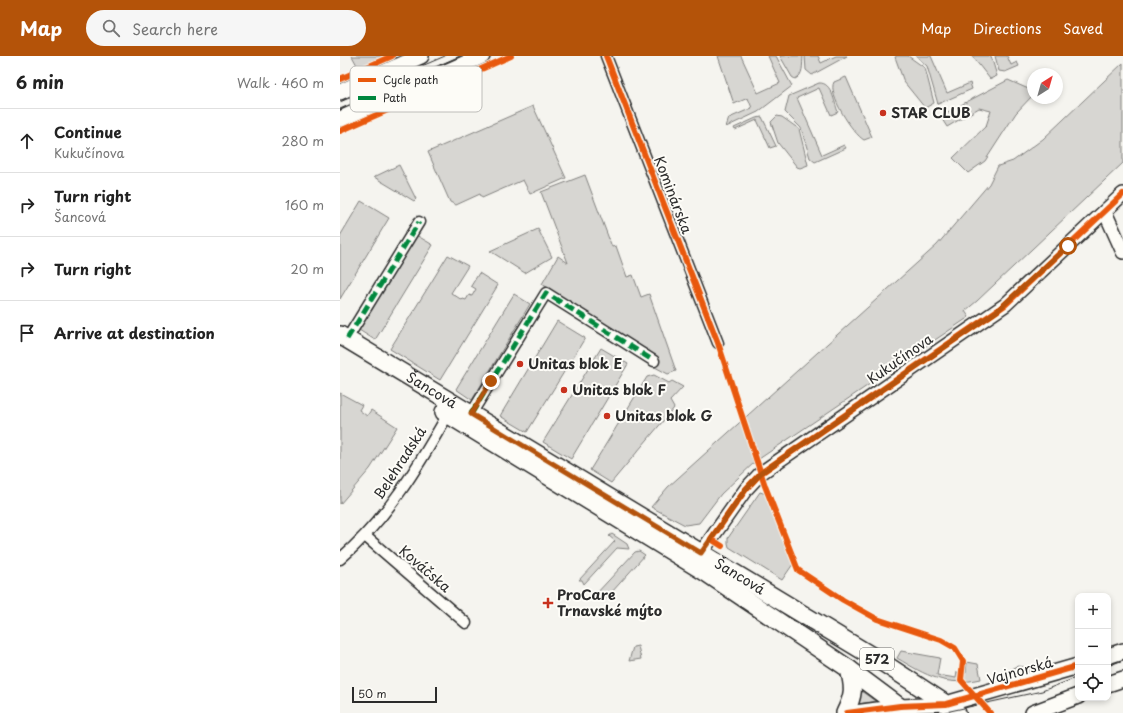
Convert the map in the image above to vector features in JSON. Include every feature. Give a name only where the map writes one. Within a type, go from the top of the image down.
[{"type":"main road","points":[[398,66],[421,56]]},
{"type":"main road","points":[[459,66],[482,56]]},
{"type":"main road","points":[[340,92],[350,88]]},
{"type":"main road","points":[[340,119],[356,112]]},
{"type":"main road","name":"Šancová","points":[[342,341],[471,414],[885,664],[952,708]]},
{"type":"main road","name":"Šancová","points":[[342,341],[448,414],[705,572],[849,669],[904,710]]},
{"type":"main road","points":[[1111,655],[1123,650]]},
{"type":"main road","name":"Vajnorská","points":[[952,708],[1075,667]]},
{"type":"main road","points":[[846,713],[852,700],[854,685],[849,669]]},
{"type":"main road","points":[[1111,683],[1123,679]]},
{"type":"main road","points":[[1033,713],[1075,697]]},
{"type":"street","name":"Kominárska","points":[[606,56],[718,343]]},
{"type":"street","name":"Kukučínova","points":[[701,553],[746,489],[761,473],[997,311],[1019,293],[1123,194]]},
{"type":"street","points":[[1105,212],[1123,252]]},
{"type":"street","points":[[342,341],[419,222]]},
{"type":"street","points":[[471,414],[546,293],[654,361]]},
{"type":"street","name":"Belehradská","points":[[340,559],[365,536],[401,492],[448,414]]},
{"type":"street","name":"Kováčska","points":[[365,536],[466,623]]},
{"type":"street","points":[[846,713],[952,708]]},
{"type":"shaded area","points":[[352,56],[387,56],[363,66],[357,66]]},
{"type":"shaded area","points":[[718,56],[741,56],[758,93],[780,83],[768,56],[776,56],[792,86],[758,112],[726,127],[729,118],[752,108],[748,98],[734,104]]},
{"type":"shaded area","points":[[780,56],[803,56],[802,69],[798,77],[795,79],[792,77]]},
{"type":"shaded area","points":[[805,56],[818,56],[821,63],[836,56],[847,56],[812,75],[806,70]]},
{"type":"shaded area","points":[[908,56],[925,68],[934,103],[925,108],[904,82],[895,57]]},
{"type":"shaded area","points":[[916,56],[931,56],[947,93],[970,83],[972,89],[938,104],[927,66]]},
{"type":"shaded area","points":[[972,56],[991,56],[997,76],[990,79]]},
{"type":"shaded area","points":[[995,56],[1007,56],[1011,65],[1017,62],[1019,66],[1005,72],[999,71]]},
{"type":"shaded area","points":[[1123,63],[1123,163],[965,311],[969,317],[756,461],[721,494],[699,523],[685,525],[651,507],[668,487],[937,245],[989,184],[998,166],[1013,161],[1043,139]]},
{"type":"shaded area","points":[[846,77],[872,137],[864,140],[854,130],[842,113],[834,95],[834,82]]},
{"type":"shaded area","points":[[1008,80],[1027,88],[1027,101],[1016,113],[985,161],[968,173],[953,158],[986,126],[991,111],[979,108],[947,127],[940,116]]},
{"type":"shaded area","points":[[819,83],[830,89],[838,112],[831,115],[819,88],[797,98],[822,155],[844,145],[846,148],[815,162],[810,158],[801,128],[785,112],[789,96]]},
{"type":"shaded area","points":[[533,106],[566,178],[530,194],[523,180],[482,198],[480,194],[456,205],[450,202],[428,152]]},
{"type":"shaded area","points":[[777,116],[782,117],[799,129],[808,165],[800,168],[797,167],[778,143],[771,122]]},
{"type":"shaded area","points":[[762,117],[776,146],[770,148],[757,120],[735,130],[734,128],[756,118]]},
{"type":"shaded area","points":[[399,165],[416,199],[414,201],[374,177]]},
{"type":"shaded area","points":[[585,175],[612,247],[616,246],[627,277],[633,275],[641,297],[649,294],[676,371],[668,374],[653,366],[656,361],[642,347],[542,284],[558,256],[568,263],[541,192]]},
{"type":"shaded area","points":[[361,201],[389,218],[340,299],[340,236]]},
{"type":"shaded area","points":[[538,229],[552,257],[525,273],[490,251]]},
{"type":"shaded area","points":[[416,235],[433,245],[375,340],[359,330]]},
{"type":"shaded area","points":[[448,255],[468,266],[451,293],[462,300],[466,300],[469,295],[472,296],[476,289],[471,286],[479,273],[498,285],[440,380],[390,349]]},
{"type":"shaded area","points":[[514,294],[530,304],[472,400],[456,389]]},
{"type":"shaded area","points":[[557,321],[585,338],[527,432],[500,416]]},
{"type":"shaded area","points":[[601,348],[628,364],[571,459],[543,442]]},
{"type":"shaded area","points":[[654,375],[669,383],[672,381],[683,387],[670,401],[674,408],[611,483],[590,470],[647,377]]},
{"type":"shaded area","points":[[340,393],[362,405],[359,410],[367,416],[371,410],[397,427],[370,469],[340,504]]},
{"type":"shaded area","points":[[760,492],[766,494],[793,564],[782,580],[729,547],[728,543],[728,538]]},
{"type":"shaded area","points":[[612,534],[627,544],[629,549],[617,548],[584,584],[582,580],[579,580],[615,541],[609,536]]},
{"type":"shaded area","points":[[639,551],[645,555],[603,602],[595,595],[635,552]]},
{"type":"shaded area","points":[[638,646],[641,659],[629,661],[633,647]]},
{"type":"shaded area","points":[[901,651],[940,658],[937,675],[956,678],[957,672],[966,673],[967,662],[978,664],[981,679],[957,682],[947,681],[928,675],[897,658]]},
{"type":"shaded area","points":[[1018,666],[1038,669],[1007,675],[1007,671]]},
{"type":"shaded area","points":[[857,688],[875,701],[854,705]]},
{"type":"tram line","points":[[422,66],[445,56]]},
{"type":"tram line","points":[[437,66],[460,56]]},
{"type":"tram line","points":[[340,102],[350,98]]},
{"type":"tram line","points":[[340,109],[350,105]]},
{"type":"tram line","points":[[1110,665],[1123,660]]},
{"type":"tram line","points":[[941,713],[1042,691],[1075,678]]},
{"type":"marked path","points":[[347,339],[419,222]]},
{"type":"marked path","points":[[471,414],[546,293],[654,361]]},
{"type":"cycle path","points":[[369,66],[392,56]]},
{"type":"cycle path","points":[[482,69],[511,56]]},
{"type":"cycle path","points":[[606,56],[718,343],[765,486],[798,570],[843,600],[877,619],[941,640],[955,648],[963,661],[961,680],[990,713]]},
{"type":"cycle path","points":[[340,79],[350,75]]},
{"type":"cycle path","points":[[340,131],[383,112]]},
{"type":"cycle path","points":[[722,546],[711,539],[746,489],[761,473],[1005,305],[1123,194]]},
{"type":"cycle path","points":[[847,713],[900,706],[946,704],[1075,667]]},
{"type":"place","name":"STAR CLUB","points":[[883,113]]},
{"type":"place","name":"Unitas blok E","points":[[520,364]]},
{"type":"place","name":"Unitas blok F","points":[[564,390]]},
{"type":"place","name":"Unitas blok G","points":[[607,416]]},
{"type":"place","name":"ProCare Trnavské mýto","points":[[548,603]]},
{"type":"route","points":[[491,381],[471,414],[701,553],[733,506],[761,473],[1008,303],[1068,246]]}]
